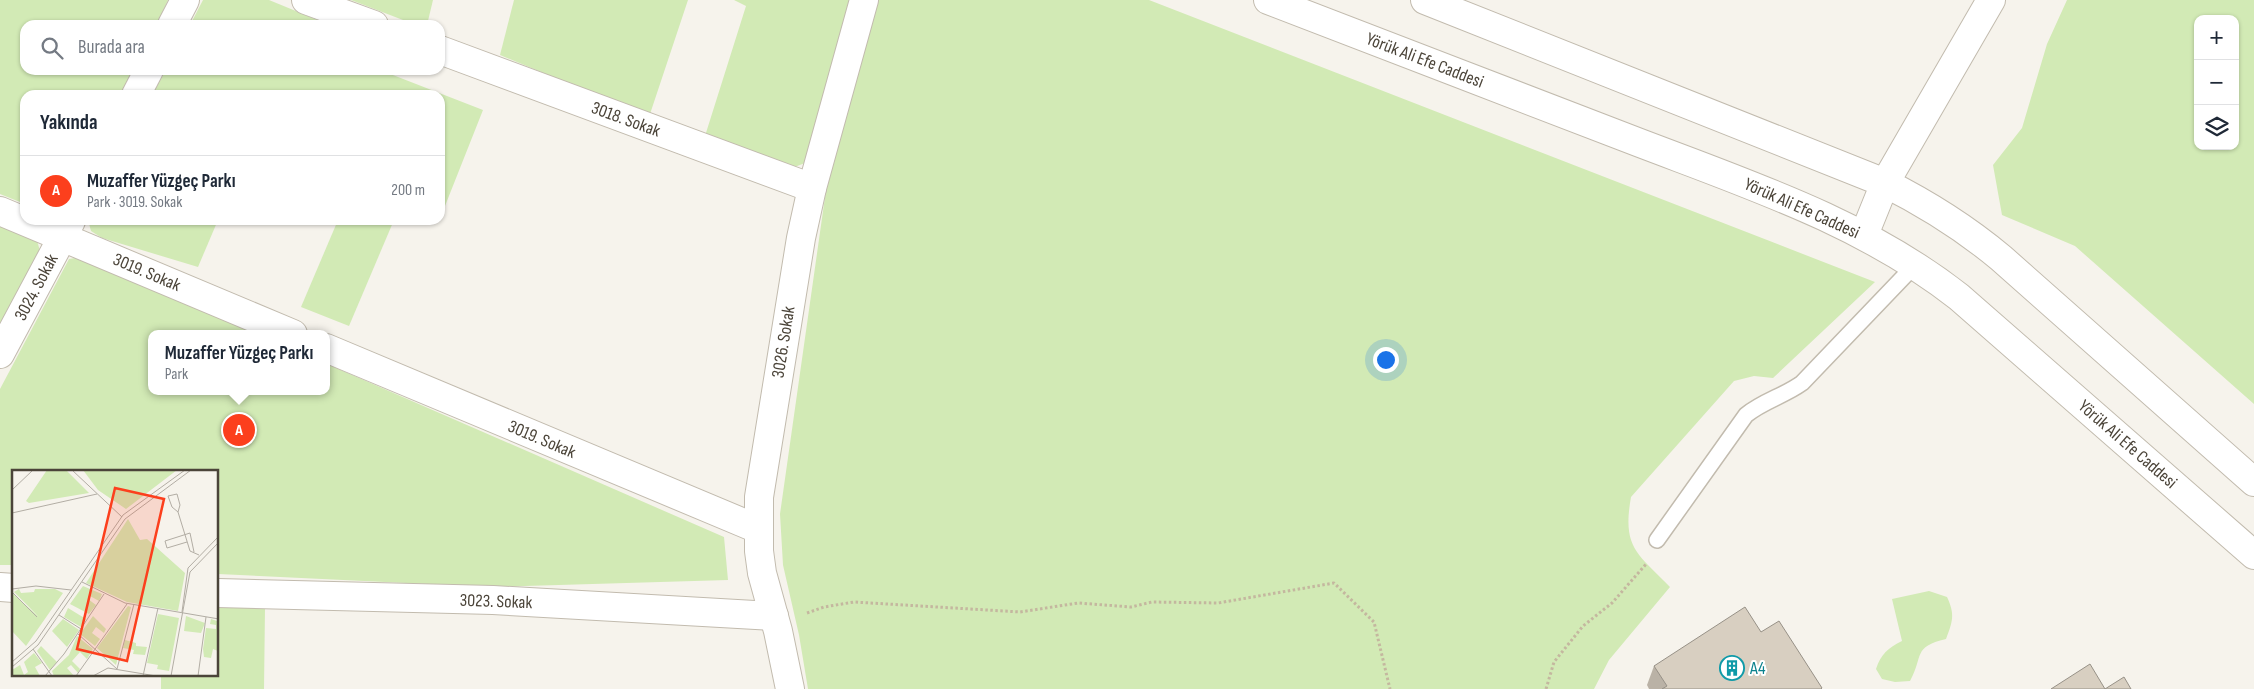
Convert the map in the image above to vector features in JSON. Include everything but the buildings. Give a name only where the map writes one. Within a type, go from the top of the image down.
[{"type":"street","points":[[175,20],[185,0]]},
{"type":"street","points":[[306,0],[360,20]]},
{"type":"street","name":"3026. Sokak","points":[[790,689],[776,624],[762,573],[758,530],[758,497],[791,291],[812,188],[864,0]]},
{"type":"street","name":"Yörük Ali Efe Caddesi","points":[[1268,0],[1779,196],[1864,235],[1915,265],[1959,297],[2254,555]]},
{"type":"street","points":[[1426,0],[1886,183],[1937,211],[1974,235],[2254,482]]},
{"type":"street","points":[[1864,235],[1886,183],[1991,0]]},
{"type":"street","name":"3018. Sokak","points":[[445,52],[812,188]]},
{"type":"street","points":[[139,90],[146,75]]},
{"type":"street","name":"3019. Sokak","points":[[0,211],[20,216]]},
{"type":"street","name":"3019. Sokak","points":[[67,228],[284,330]]},
{"type":"street","name":"3024. Sokak","points":[[0,354],[67,228]]},
{"type":"street","name":"3019. Sokak","points":[[330,350],[758,530]]},
{"type":"street","name":"3023. Sokak","points":[[219,593],[493,600],[776,624]]},
{"type":"lane","points":[[1657,540],[1746,415],[1758,405],[1790,391],[1802,383],[1915,265]]},
{"type":"path","points":[[1546,689],[1554,662],[1583,626],[1612,603],[1647,564],[1657,540]]},
{"type":"path","points":[[776,624],[824,607],[854,602],[1020,612],[1078,603],[1131,607],[1152,602],[1218,602],[1334,583],[1374,622],[1390,689]]},
{"type":"green space","points":[[0,0],[168,0],[158,20],[20,20],[20,75],[130,75],[123,90],[20,90],[20,202],[0,194]]},
{"type":"green space","points":[[203,0],[269,0],[318,20],[193,20]]},
{"type":"green space","points":[[351,0],[433,0],[428,20],[403,20]]},
{"type":"green space","points":[[514,0],[688,0],[649,117],[500,55]]},
{"type":"green space","points":[[734,0],[851,0],[805,163],[792,168],[705,136],[746,6]]},
{"type":"green space","points":[[875,0],[1149,0],[1875,282],[1773,378],[1754,376],[1734,381],[1631,497],[1629,528],[1631,539],[1641,557],[1670,587],[1609,660],[1594,689],[808,689],[799,635],[783,565],[780,514],[828,176]]},
{"type":"green space","points":[[2067,0],[2254,0],[2254,404],[2075,246],[2002,215],[1993,165],[2022,128],[2047,44]]},
{"type":"green space","points":[[163,75],[393,75],[432,90],[155,90]]},
{"type":"green space","points":[[445,95],[483,110],[445,206]]},
{"type":"green space","points":[[0,221],[36,237],[40,251],[0,327]]},
{"type":"green space","points":[[89,225],[216,225],[198,267],[102,238],[91,231]]},
{"type":"green space","points":[[336,225],[392,225],[349,326],[301,307]]},
{"type":"green space","points":[[81,257],[249,330],[148,330],[148,395],[330,395],[330,365],[724,537],[728,580],[490,587],[219,574],[219,470],[12,470],[12,565],[0,565],[0,389],[69,259]]},
{"type":"green space","points":[[1929,591],[1947,597],[1950,603],[1952,618],[1946,639],[1928,645],[1923,649],[1910,681],[1895,682],[1882,679],[1876,669],[1880,659],[1889,649],[1902,641],[1892,599]]},
{"type":"green space","points":[[219,606],[265,608],[264,689],[161,689],[161,676],[219,676]]},
{"type":"place","name":"Muzaffer Yüzgeç Parkı","points":[[239,430]]},
{"type":"place","name":"A4","points":[[1732,668]]}]
